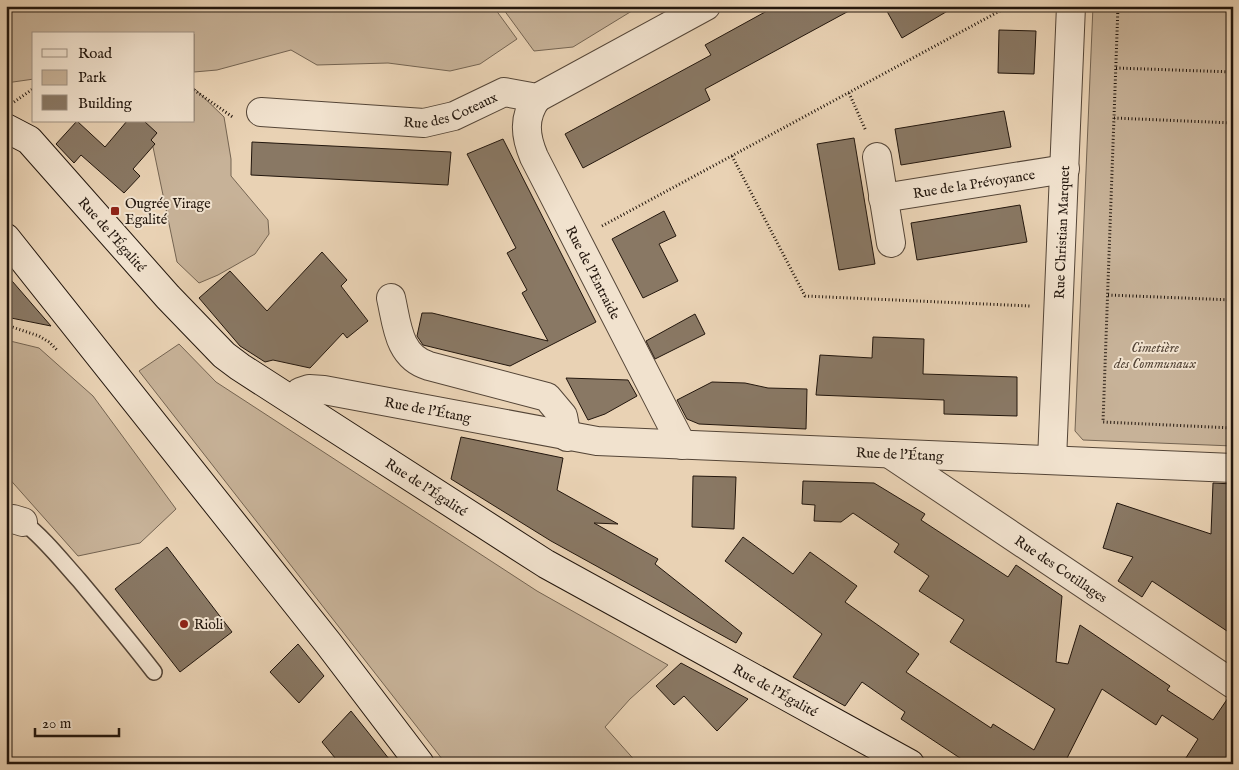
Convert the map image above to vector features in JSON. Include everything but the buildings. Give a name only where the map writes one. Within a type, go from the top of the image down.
[{"type":"street","points":[[538,98],[706,6]]},
{"type":"street","name":"Rue Christian Marquet","points":[[1052,460],[1071,6]]},
{"type":"street","name":"Rue des Coteaux","points":[[249,116],[424,123],[454,116],[504,92],[538,98]]},
{"type":"street","name":"Rue de l'Entraide","points":[[538,98],[528,116],[528,143],[682,445]]},
{"type":"street","name":"Rue de l'Égalité","points":[[6,128],[29,140],[168,297],[224,355],[546,564],[910,764]]},
{"type":"street","points":[[877,156],[891,243]]},
{"type":"street","name":"Rue de la Prévoyance","points":[[883,198],[1065,169]]},
{"type":"street","points":[[6,238],[328,643],[420,764]]},
{"type":"street","points":[[391,298],[401,339],[408,354],[414,359],[429,366],[547,397],[563,416],[568,437]]},
{"type":"street","name":"Rue de l'Étang","points":[[294,401],[300,392],[310,389],[324,390],[597,441],[1233,468]]},
{"type":"street","name":"Rue des Cotillages","points":[[890,454],[1233,684]]},
{"type":"lane","points":[[15,521],[43,540],[125,634],[154,672]]},
{"type":"path","points":[[577,240],[1009,6]]},
{"type":"path","points":[[1118,6],[1103,422],[1233,428]]},
{"type":"path","points":[[1116,68],[1233,72]]},
{"type":"path","points":[[195,90],[249,116]]},
{"type":"path","points":[[849,93],[877,156]]},
{"type":"path","points":[[1114,118],[1233,123]]},
{"type":"path","points":[[732,156],[804,296],[1058,307]]},
{"type":"path","points":[[1108,295],[1233,300]]},
{"type":"path","points":[[6,325],[39,336],[49,342],[54,348]]},
{"type":"green space","points":[[6,6],[493,6],[517,39],[480,64],[450,71],[388,63],[317,65],[291,50],[217,70],[195,72],[195,32],[32,32],[32,79],[6,83]]},
{"type":"green space","points":[[501,6],[640,6],[573,47],[534,51]]},
{"type":"green space","name":"Cimetière des Communaux","points":[[1093,6],[1233,6],[1233,446],[1083,440],[1075,431]]},
{"type":"green space","points":[[195,89],[224,117],[231,159],[231,176],[268,220],[269,234],[255,254],[218,275],[199,283],[177,262],[153,147],[140,122],[195,122]]},
{"type":"green space","points":[[6,340],[39,348],[93,396],[176,509],[140,543],[78,556],[6,475]]},
{"type":"green space","points":[[179,344],[216,382],[537,591],[668,665],[630,699],[605,727],[638,764],[446,764],[139,371]]},
{"type":"place","name":"Ougrée Virage Egalité","points":[[115,211]]},
{"type":"place","name":"Rioli","points":[[184,624]]}]
